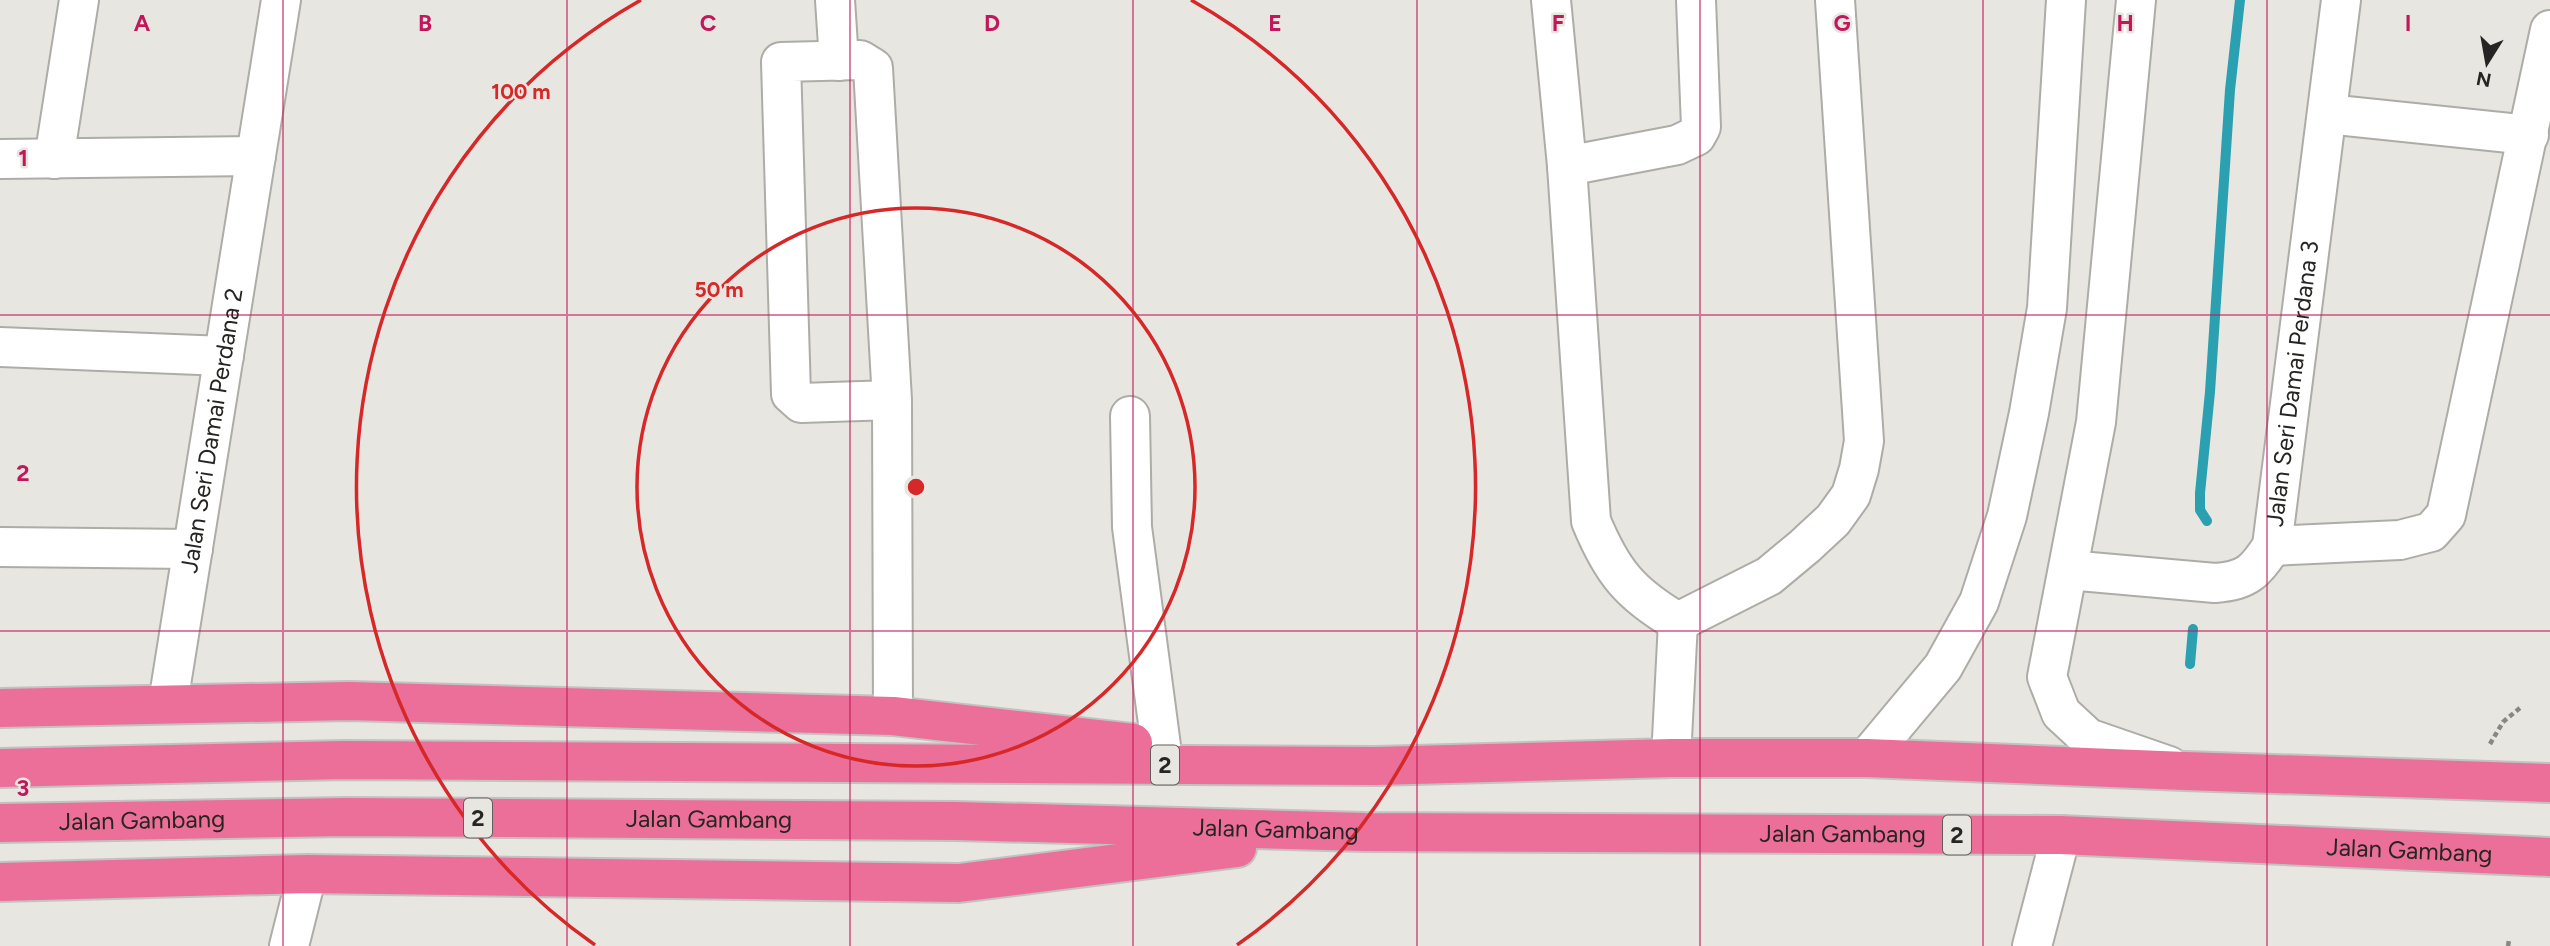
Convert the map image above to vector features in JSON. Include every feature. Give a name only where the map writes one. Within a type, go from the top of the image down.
[{"type":"highway","points":[[0,708],[349,701],[893,716],[1160,746],[1376,766]]},
{"type":"highway","name":"2","points":[[0,768],[344,760],[1376,766],[1671,758],[1867,758],[2550,783]]},
{"type":"highway","name":"Jalan Gambang","points":[[0,823],[346,817],[957,821],[1364,832],[2061,835],[2550,857]]},
{"type":"highway","points":[[0,882],[307,874],[959,883],[1364,832]]},
{"type":"street","points":[[54,159],[79,0]]},
{"type":"street","name":"Jalan Seri Damai Perdana 2","points":[[168,703],[281,0]]},
{"type":"street","points":[[835,0],[839,61]]},
{"type":"street","points":[[1550,0],[1567,166],[1591,521],[1604,552],[1624,582],[1647,604],[1678,622]]},
{"type":"street","points":[[1567,166],[1677,145],[1696,136],[1701,127],[1696,0]]},
{"type":"street","points":[[1678,622],[1769,576],[1805,546],[1833,520],[1851,495],[1859,469],[1864,441],[1835,0]]},
{"type":"street","points":[[1867,758],[1942,667],[1979,602],[2007,516],[2029,413],[2046,308],[2066,0]]},
{"type":"street","points":[[2136,0],[2096,422],[2047,677],[2061,713],[2088,738],[2185,771]]},
{"type":"street","name":"Jalan Seri Damai Perdana 3","points":[[2068,570],[2216,583],[2236,582],[2258,568],[2272,546],[2341,0]]},
{"type":"street","points":[[2272,546],[2400,540],[2431,532],[2446,515],[2550,30]]},
{"type":"street","points":[[891,400],[801,403],[791,394],[781,62],[860,60],[873,68],[891,400],[893,716]]},
{"type":"street","points":[[2327,114],[2529,135]]},
{"type":"street","points":[[0,159],[256,156]]},
{"type":"street","points":[[0,346],[224,356]]},
{"type":"street","points":[[1130,416],[1132,527],[1160,746]]},
{"type":"street","points":[[0,547],[193,550]]},
{"type":"street","points":[[1671,758],[1678,622]]},
{"type":"street","points":[[2032,946],[2061,835]]},
{"type":"street","points":[[289,946],[307,874]]},
{"type":"waterway","points":[[2207,521],[2200,510],[2200,493],[2210,392],[2230,90],[2240,0]]},
{"type":"waterway","points":[[2190,664],[2193,629]]}]
